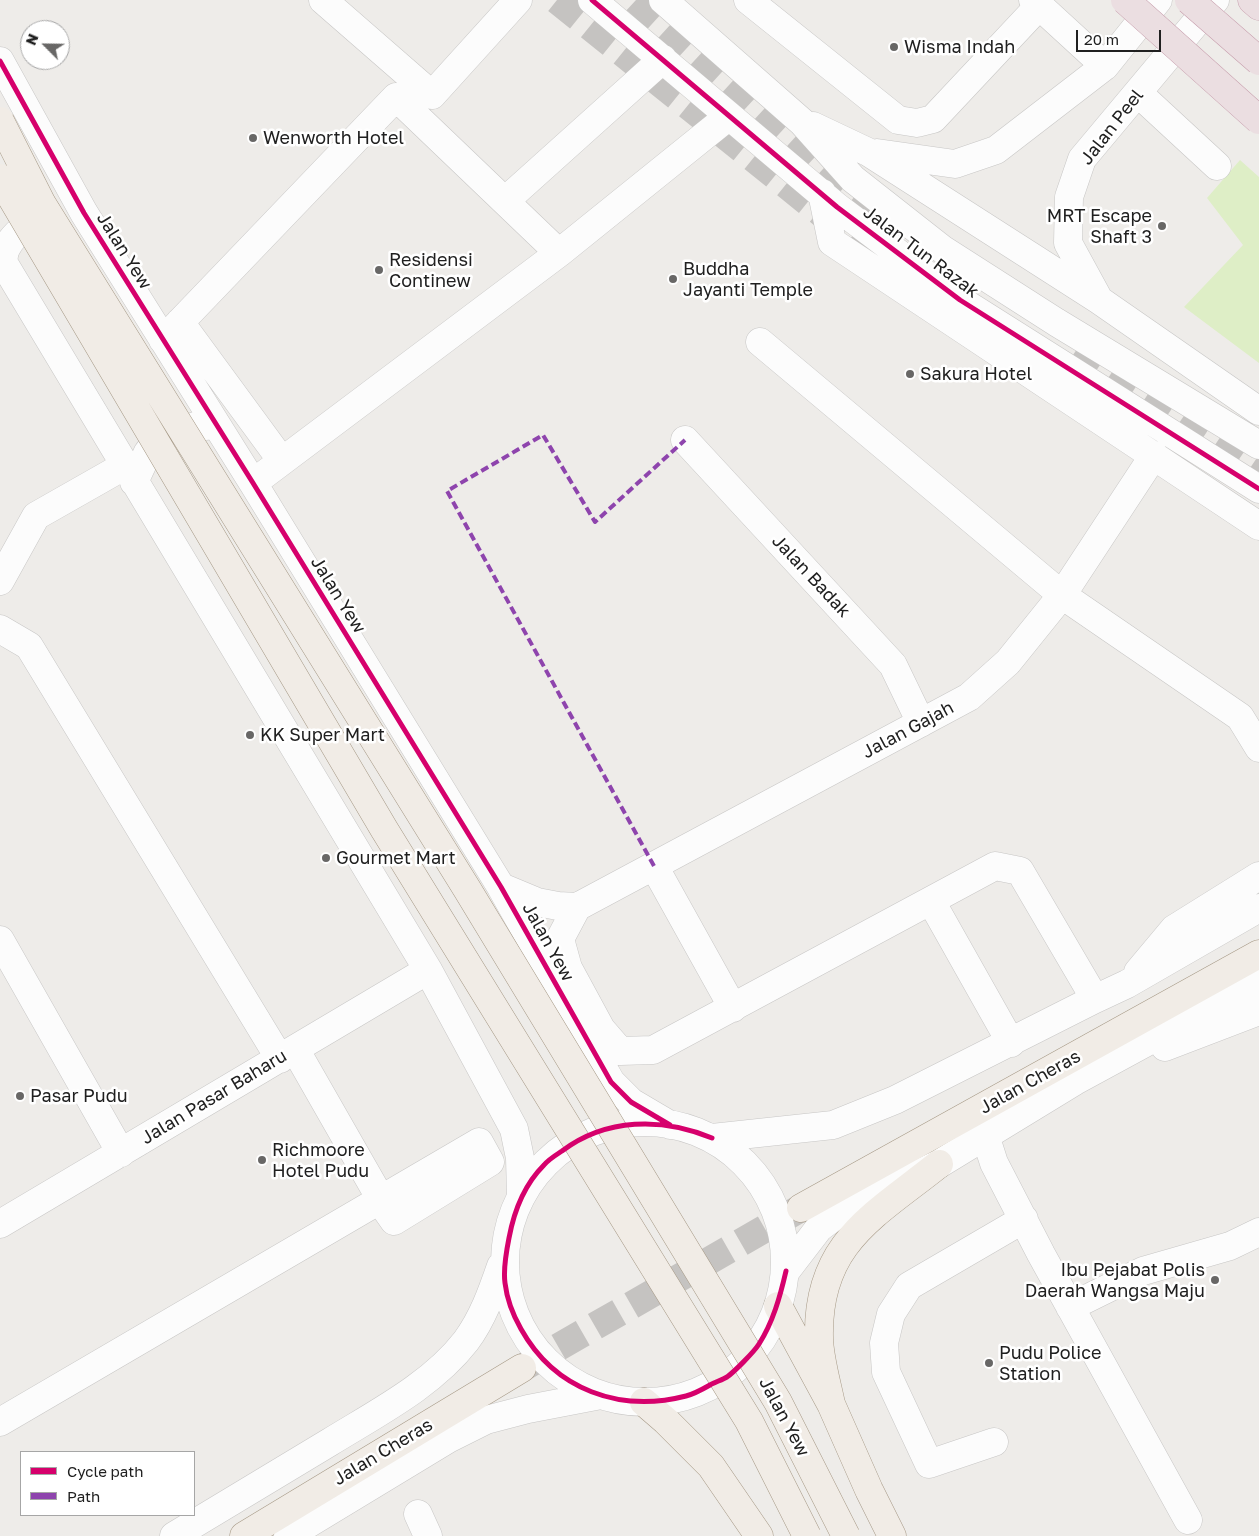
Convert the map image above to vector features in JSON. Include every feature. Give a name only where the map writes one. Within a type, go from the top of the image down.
[{"type":"highway","points":[[1125,0],[1259,120]]},
{"type":"highway","points":[[1189,0],[1259,61]]},
{"type":"highway","points":[[1252,0],[1259,6]]},
{"type":"main road","name":"Jalan Yew","points":[[0,121],[42,204],[467,889],[773,1393],[846,1536]]},
{"type":"main road","name":"Jalan Yew","points":[[0,178],[384,829],[748,1421],[807,1536]]},
{"type":"main road","name":"Jalan Cheras","points":[[801,1208],[1259,954]]},
{"type":"main road","points":[[831,1404],[819,1338],[821,1300],[831,1268],[845,1243],[864,1222],[939,1164]]},
{"type":"main road","points":[[778,1306],[831,1404],[869,1490],[892,1536]]},
{"type":"main road","name":"Jalan Cheras","points":[[244,1536],[522,1368]]},
{"type":"main road","points":[[644,1402],[711,1466],[757,1532]]},
{"type":"street","points":[[323,0],[432,95],[518,0]]},
{"type":"street","name":"Jalan Tun Razak","points":[[592,0],[829,200],[960,300],[1259,490]]},
{"type":"street","name":"Jalan Tun Razak","points":[[663,0],[802,122],[853,178],[942,249],[1056,322],[1259,445]]},
{"type":"street","points":[[748,0],[898,120],[917,123],[933,119],[1036,3],[1105,66]]},
{"type":"street","points":[[868,152],[955,164],[996,150],[1105,66],[1158,0]]},
{"type":"street","name":"Jalan Peel","points":[[1099,300],[1068,243],[1069,197],[1082,159],[1215,0]]},
{"type":"street","points":[[505,201],[662,59]]},
{"type":"street","name":"Jalan Yew","points":[[0,61],[80,207],[172,331],[219,429],[501,887],[611,1082],[631,1102],[670,1125]]},
{"type":"street","points":[[1138,93],[1217,166]]},
{"type":"street","points":[[282,461],[172,331],[396,97],[559,253]]},
{"type":"street","points":[[253,482],[559,253],[729,116]]},
{"type":"street","points":[[802,122],[868,152],[1099,300],[1259,411]]},
{"type":"street","points":[[80,207],[63,200],[35,219],[10,241],[5,249],[2,260],[428,970],[514,1129],[520,1158],[521,1196]]},
{"type":"street","points":[[829,200],[832,242],[1259,526]]},
{"type":"street","points":[[760,342],[1062,596],[1240,717],[1259,748]]},
{"type":"street","points":[[4,563],[36,516],[129,474],[148,452],[195,426],[219,429]]},
{"type":"street","name":"Jalan Badak","points":[[686,440],[893,665],[921,723]]},
{"type":"street","name":"Jalan Gajah","points":[[576,907],[969,697],[1008,662],[1062,596],[1154,455]]},
{"type":"street","points":[[0,629],[29,646],[287,1054],[375,1189],[380,1201],[0,1422]]},
{"type":"street","points":[[654,866],[733,1008]]},
{"type":"street","points":[[501,887],[537,902],[576,907],[560,939],[568,968],[601,1029],[620,1051],[653,1050],[995,866],[1020,871],[1095,999]]},
{"type":"street","points":[[1127,984],[1174,928],[1259,876]]},
{"type":"street","points":[[931,901],[1011,1043]]},
{"type":"street","points":[[712,1138],[833,1125],[895,1100],[1127,984],[1259,908]]},
{"type":"street","points":[[0,940],[121,1153]]},
{"type":"street","name":"Jalan Pasar Baharu","points":[[0,1224],[428,970]]},
{"type":"street","points":[[786,1270],[819,1228],[844,1209],[939,1164],[1075,1081],[1259,981]]},
{"type":"street","points":[[1075,1081],[1259,1011]]},
{"type":"street","points":[[634,1123],[670,1125],[692,1130],[712,1138],[735,1152],[759,1173],[774,1200],[785,1235],[786,1270],[778,1306],[758,1346],[727,1376],[688,1396],[644,1402],[601,1395],[573,1384],[553,1370],[531,1347],[513,1314],[505,1283],[506,1253],[511,1224],[521,1196],[544,1164],[575,1141],[605,1128],[634,1123]]},
{"type":"street","points":[[985,1135],[994,1163],[1024,1220],[1188,1520]]},
{"type":"street","points":[[994,1442],[928,1464],[886,1372],[884,1342],[891,1314],[908,1286],[1024,1220]]},
{"type":"street","points":[[1070,1307],[1143,1271],[1230,1246],[1259,1232]]},
{"type":"street","points":[[174,1536],[367,1419],[414,1389],[443,1366],[466,1340],[488,1304],[506,1253]]},
{"type":"street","points":[[288,1536],[448,1439],[486,1420],[601,1395]]},
{"type":"green space","points":[[1240,160],[1259,177],[1259,363],[1184,307],[1243,245],[1207,198]]},
{"type":"tunnel","points":[[557,0],[840,228],[908,277]]},
{"type":"tunnel","points":[[636,0],[850,196],[900,230]]},
{"type":"tunnel","points":[[1077,349],[1259,471]]},
{"type":"tunnel","points":[[522,1368],[801,1208]]},
{"type":"marked path","points":[[654,866],[447,491],[543,435],[595,522],[685,440]]},
{"type":"cycle path","points":[[592,0],[837,207],[960,300],[1259,489]]},
{"type":"cycle path","points":[[0,61],[84,213],[253,483],[501,887],[611,1082],[631,1102],[670,1125]]},
{"type":"cycle path","points":[[712,1138],[674,1127],[635,1124],[597,1132],[579,1140],[546,1163],[525,1190],[517,1208],[506,1255],[504,1272],[506,1289],[515,1318],[521,1329],[535,1350],[552,1368],[592,1392],[614,1398],[637,1401],[661,1401],[686,1396],[727,1377],[756,1348],[772,1318],[779,1300],[786,1271]]},
{"type":"place","name":"Wisma Indah","points":[[894,47]]},
{"type":"place","name":"Wenworth Hotel","points":[[253,138]]},
{"type":"place","name":"MRT Escape Shaft 3","points":[[1162,226]]},
{"type":"place","name":"Residensi Continew","points":[[379,270]]},
{"type":"place","name":"Buddha Jayanti Temple","points":[[673,279]]},
{"type":"place","name":"Sakura Hotel","points":[[910,374]]},
{"type":"place","name":"KK Super Mart","points":[[250,735]]},
{"type":"place","name":"Gourmet Mart","points":[[326,858]]},
{"type":"place","name":"Pasar Pudu","points":[[20,1096]]},
{"type":"place","name":"Richmoore Hotel Pudu","points":[[262,1160]]},
{"type":"place","name":"Ibu Pejabat Polis Daerah Wangsa Maju","points":[[1215,1280]]},
{"type":"place","name":"Pudu Police Station","points":[[989,1363]]}]
